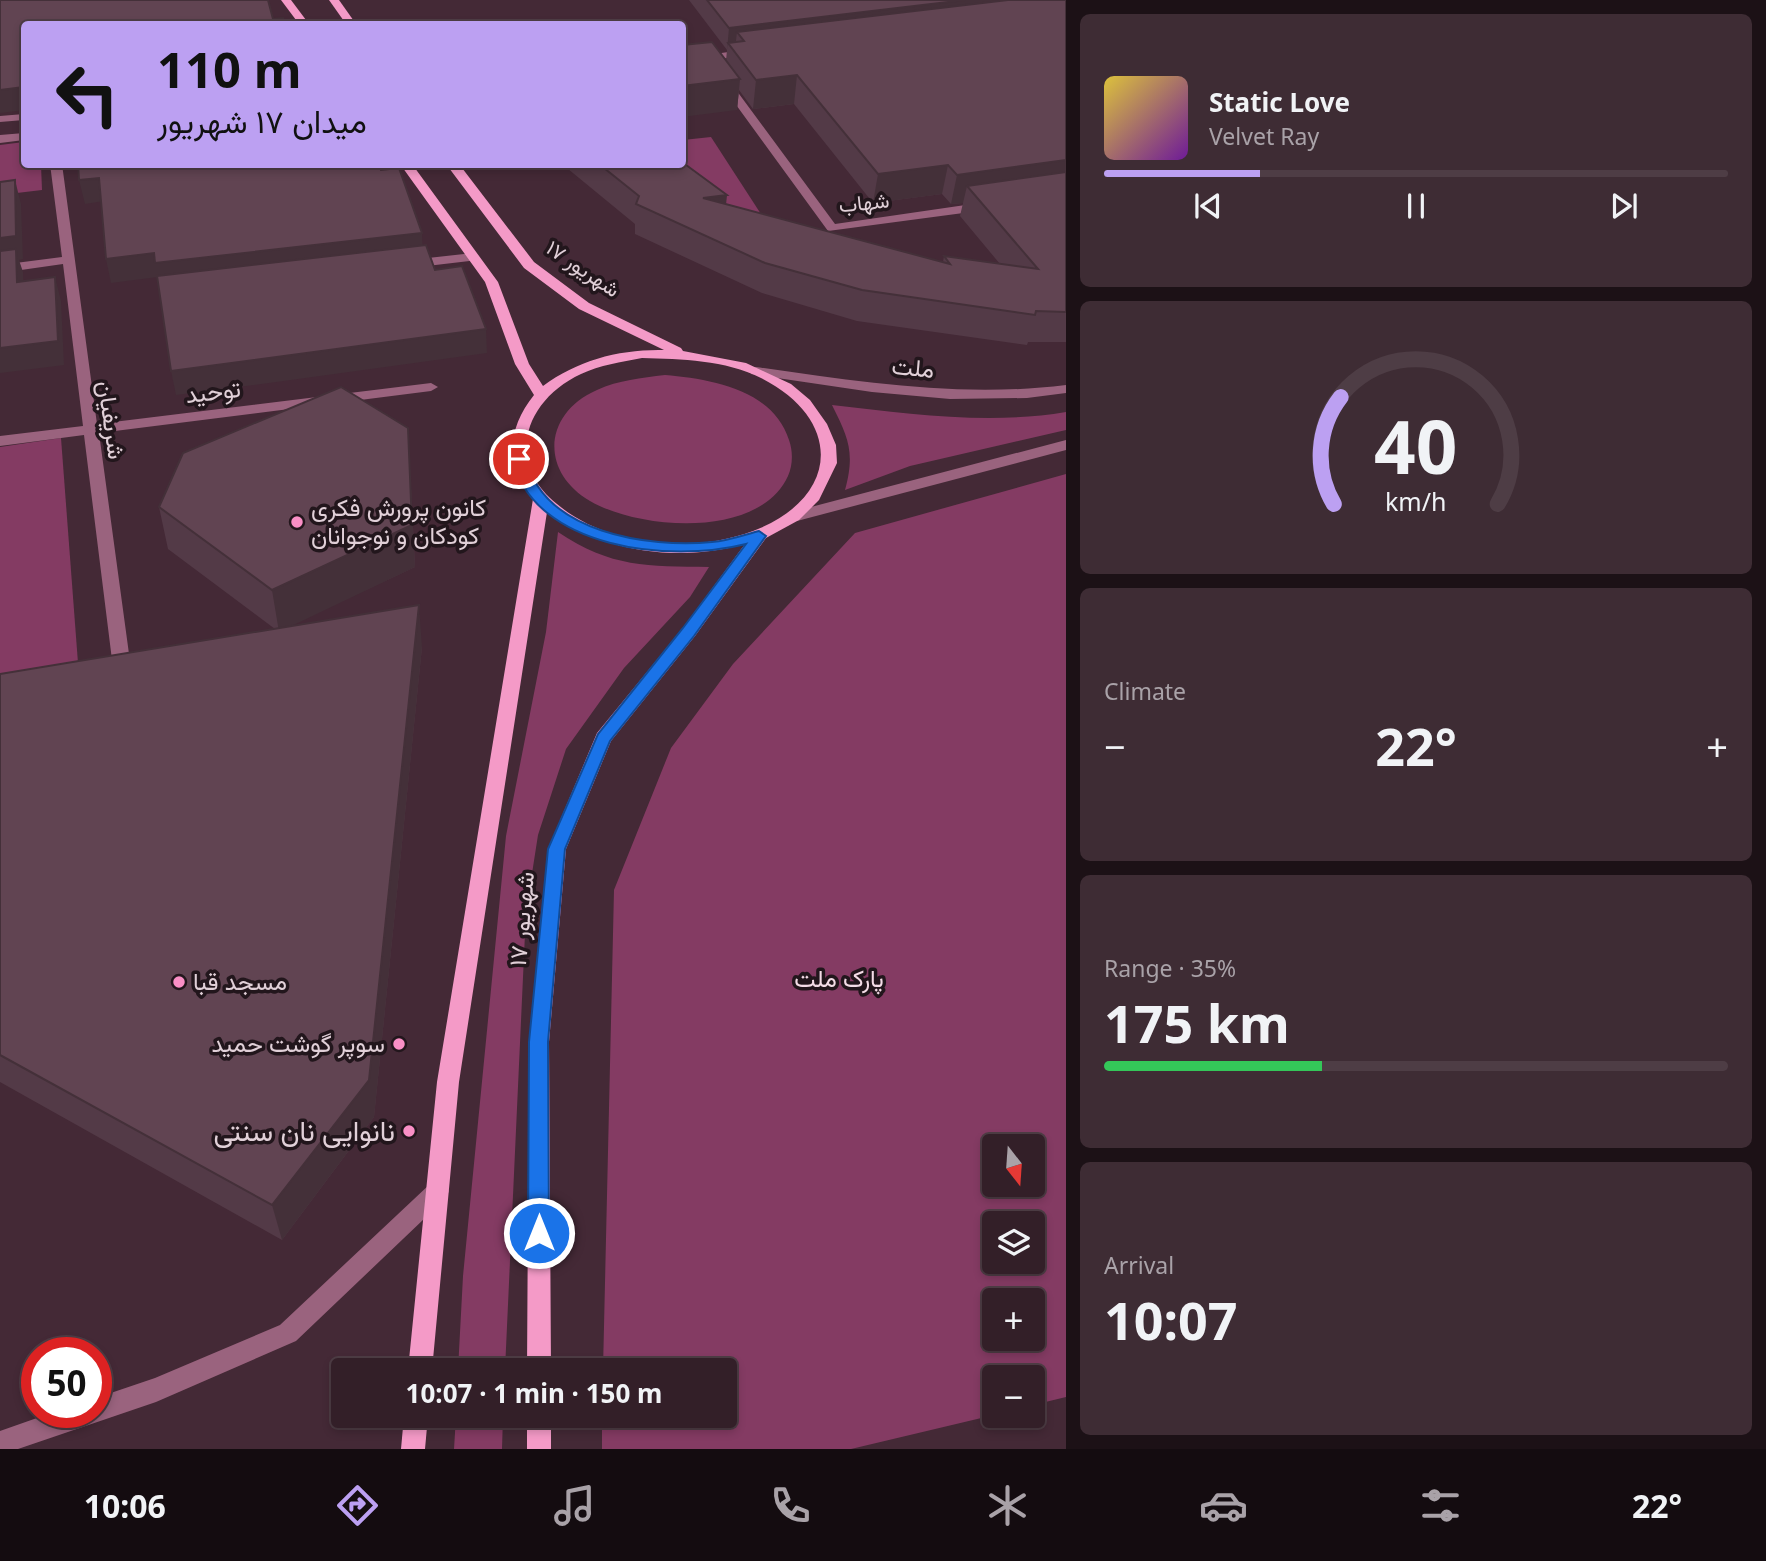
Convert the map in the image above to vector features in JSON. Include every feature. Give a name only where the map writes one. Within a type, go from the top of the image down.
[{"type":"main road","points":[[286,0],[302,21]]},
{"type":"main road","points":[[334,0],[349,21]]},
{"type":"main road","points":[[410,168],[491,282],[522,364],[541,394]]},
{"type":"main road","name":"۱۷ شهریور","points":[[455,168],[528,265],[584,306],[683,354]]},
{"type":"main road","points":[[642,354],[683,354],[721,359],[755,370],[788,388],[813,411],[827,437],[830,465],[820,491],[797,516],[759,536],[714,547],[664,548],[616,540],[573,523],[541,499],[522,473],[516,445],[522,418],[541,394],[568,374],[602,361],[642,354]]},
{"type":"main road","name":"۱۷ شهریور","points":[[421,1358],[448,1082],[541,499]]},
{"type":"main road","name":"۱۷ شهریور","points":[[539,1358],[538,1042],[557,849],[603,738],[689,632],[759,536]]},
{"type":"main road","points":[[413,1449],[415,1428]]},
{"type":"main road","points":[[539,1428],[539,1449]]},
{"type":"street","name":"شهاب","points":[[762,51],[707,58],[832,228],[997,204]]},
{"type":"street","points":[[0,119],[21,117]]},
{"type":"street","points":[[0,139],[21,137]]},
{"type":"street","name":"شریفیان","points":[[56,168],[66,260],[90,430],[117,682]]},
{"type":"street","points":[[390,266],[473,257]]},
{"type":"street","points":[[0,269],[66,260]]},
{"type":"street","name":"ملت","points":[[755,370],[911,393],[1022,397],[1066,389]]},
{"type":"street","name":"توحید","points":[[0,441],[431,387]]},
{"type":"street","points":[[797,516],[1066,445]]},
{"type":"street","points":[[112,1405],[156,1390],[288,1333],[438,1191]]},
{"type":"street","points":[[0,1443],[44,1428]]},
{"type":"green space","points":[[711,137],[779,242],[697,196],[684,168],[686,168],[686,140]]},
{"type":"green space","points":[[21,142],[21,168],[41,168],[42,190],[0,195],[0,145]]},
{"type":"green space","points":[[665,375],[720,384],[755,398],[769,409],[781,423],[792,453],[788,476],[773,496],[752,511],[726,519],[697,523],[667,522],[612,511],[573,489],[562,474],[554,443],[558,427],[566,413],[579,400],[597,390],[630,380]]},
{"type":"green space","points":[[832,405],[920,415],[979,418],[1066,412],[1066,430],[910,466],[845,490],[850,466],[849,446]]},
{"type":"green space","points":[[61,438],[78,663],[0,676],[0,447]]},
{"type":"green space","name":"پارک ملت","points":[[1066,474],[1066,1397],[1045,1402],[1045,1365],[982,1365],[982,1418],[851,1449],[602,1449],[602,1428],[737,1428],[737,1358],[603,1358],[614,890],[671,748],[733,664],[855,533]]},
{"type":"green space","points":[[558,532],[595,553],[613,559],[648,565],[709,567],[690,597],[624,668],[566,749],[538,835],[526,912],[506,1358],[459,1358],[463,1276],[506,836],[546,632]]},
{"type":"green space","points":[[455,1428],[503,1428],[502,1449],[454,1449]]},
{"type":"building","points":[[0,0],[268,0],[273,19],[283,18],[284,21],[21,21],[21,87],[0,90]]},
{"type":"building","points":[[707,0],[965,0],[729,28]]},
{"type":"building","points":[[1008,0],[1066,0],[1066,160],[957,175],[948,165],[878,174],[797,75],[756,80],[728,43],[744,41],[737,32]]},
{"type":"building","points":[[712,42],[740,79],[686,86],[686,45]]},
{"type":"building","points":[[686,165],[727,195],[703,198],[950,264],[944,256],[1038,269],[967,186],[1066,172],[1066,312],[1036,311],[1035,315],[862,290],[765,263],[636,204],[639,196],[604,168],[686,168]]},
{"type":"building","points":[[78,168],[399,168],[422,233],[155,263],[154,253],[106,259],[99,178],[79,180]]},
{"type":"building","points":[[15,180],[16,236],[0,238],[0,182]]},
{"type":"building","points":[[426,245],[435,270],[462,266],[486,329],[171,371],[157,276]]},
{"type":"building","points":[[16,249],[17,282],[55,277],[58,341],[0,348],[0,251]]},
{"type":"building","name":"کانون پرورش فکری کودکان و نوجوانان","points":[[341,387],[408,428],[412,525],[272,590],[159,507],[183,453]]},
{"type":"building","name":"مسجد قبا","points":[[419,605],[369,1080],[272,1205],[0,1055],[0,674]]},
{"type":"place","name":"کانون پرورش فکری کودکان و نوجوانان","points":[[297,522]]},
{"type":"place","name":"مسجد قبا","points":[[179,982]]},
{"type":"place","name":"سوپر گوشت حمید","points":[[399,1044]]},
{"type":"place","name":"نانوایی نان سنتی","points":[[409,1131]]},
{"type":"route","points":[[519,459],[522,473],[541,499],[573,523],[616,540],[664,548],[714,547],[759,536],[689,632],[603,738],[557,849],[538,1042],[539,1233]]}]
